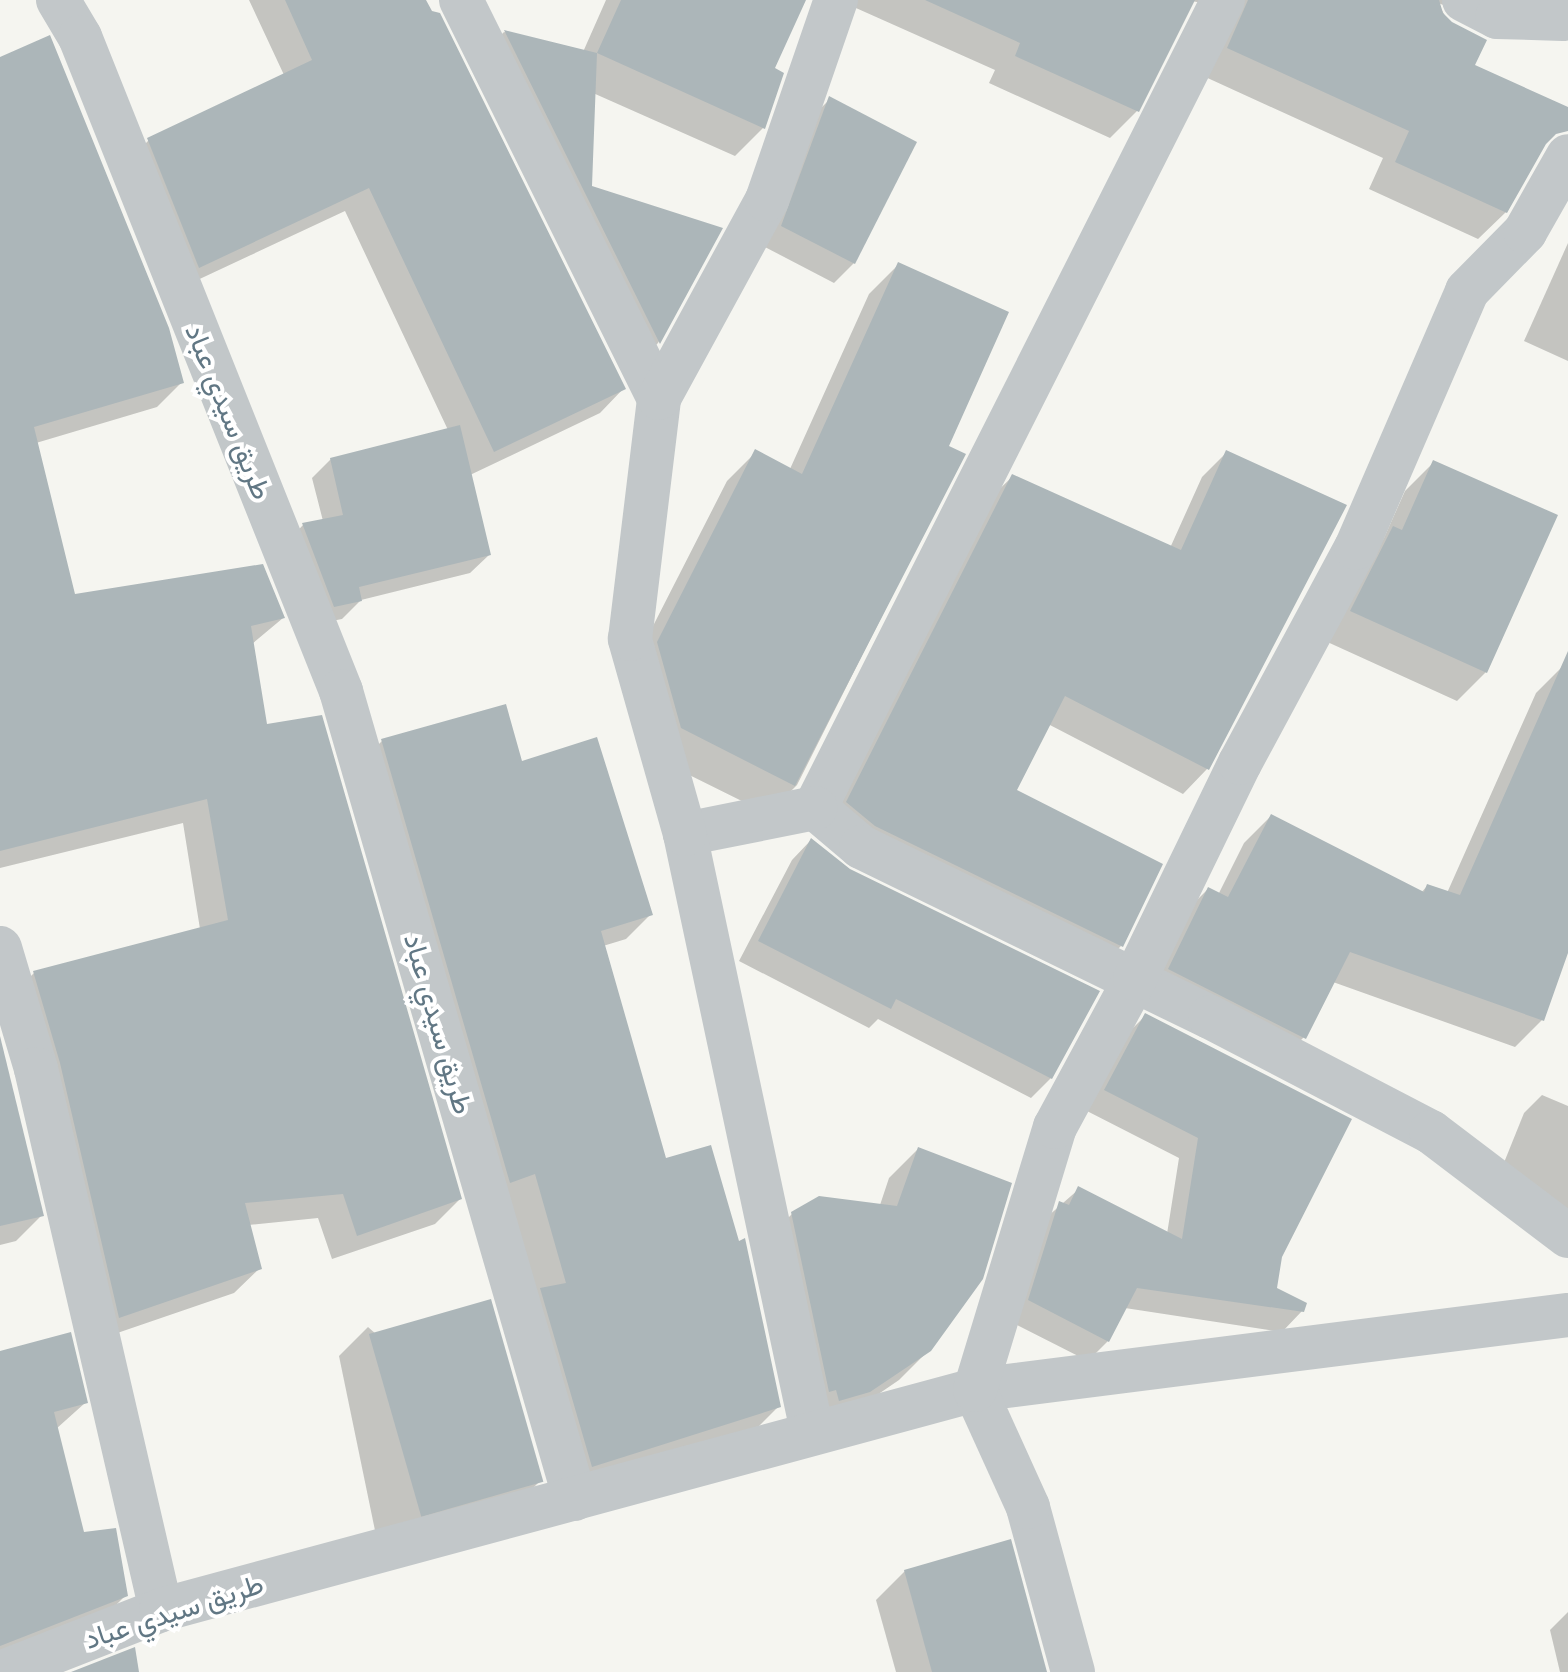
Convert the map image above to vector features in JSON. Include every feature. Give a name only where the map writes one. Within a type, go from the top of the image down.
[{"type":"street","name":"طريق سيدي عباد","points":[[3,1672],[161,1610],[575,1499],[341,691],[80,37],[58,0]]},
{"type":"street","points":[[461,0],[659,398]]},
{"type":"street","points":[[812,1431],[685,834],[630,639],[659,398],[767,200],[836,0]]},
{"type":"street","points":[[815,808],[1223,0]]},
{"type":"street","points":[[1464,0],[1497,17],[1566,18]]},
{"type":"street","points":[[1073,1672],[1028,1507],[975,1390],[1055,1127],[1135,979],[1240,763],[1356,548],[1467,291],[1525,232],[1568,156]]},
{"type":"street","points":[[685,834],[815,808]]},
{"type":"street","points":[[815,808],[861,847],[1135,979],[1431,1132],[1568,1236]]},
{"type":"street","points":[[0,948],[36,1069],[161,1610]]},
{"type":"street","points":[[575,1499],[812,1431],[975,1390],[1568,1315]]},
{"type":"building","points":[[285,0],[426,0],[432,11],[440,13],[626,389],[494,452],[369,188],[199,268],[147,138],[312,60]]},
{"type":"building","points":[[621,0],[806,0],[775,68],[784,73],[765,129],[597,53]]},
{"type":"building","points":[[925,0],[1195,0],[1139,112],[1015,56],[1020,43]]},
{"type":"building","points":[[1248,0],[1439,0],[1443,13],[1452,22],[1487,40],[1475,65],[1568,107],[1568,131],[1556,134],[1546,144],[1507,213],[1395,162],[1409,131],[1227,48]]},
{"type":"building","points":[[504,30],[597,53],[592,186],[723,228],[660,344]]},
{"type":"building","points":[[50,35],[169,328],[184,383],[34,427],[75,594],[263,564],[285,618],[251,626],[267,724],[322,715],[462,1199],[357,1236],[343,1194],[245,1203],[262,1269],[119,1318],[60,1063],[33,971],[228,920],[207,799],[0,851],[0,57]]},
{"type":"building","points":[[829,96],[917,142],[855,264],[781,226]]},
{"type":"building","points":[[898,262],[1009,312],[949,446],[966,454],[795,786],[681,728],[657,642],[755,449],[802,474]]},
{"type":"building","points":[[460,425],[491,555],[359,587],[362,601],[334,607],[302,523],[343,515],[330,458]]},
{"type":"building","points":[[1226,450],[1347,505],[1209,770],[1065,696],[1017,790],[1163,864],[1123,947],[875,826],[846,802],[1012,474],[1181,550]]},
{"type":"building","points":[[1433,460],[1558,515],[1487,673],[1350,611],[1393,526],[1402,530]]},
{"type":"building","points":[[1568,651],[1568,953],[1544,1021],[1350,952],[1306,1039],[1168,969],[1208,887],[1228,897],[1271,814],[1424,892],[1427,884],[1460,895]]},
{"type":"building","points":[[506,704],[522,761],[597,737],[653,915],[601,931],[666,1158],[711,1145],[739,1241],[745,1238],[781,1407],[592,1467],[540,1288],[566,1283],[535,1174],[510,1183],[381,739]]},
{"type":"building","points":[[811,838],[850,869],[1100,991],[1052,1079],[896,999],[891,1009],[758,941]]},
{"type":"building","points":[[1145,1013],[1352,1119],[1282,1257],[1277,1288],[1307,1303],[1304,1312],[1137,1288],[1109,1342],[1028,1300],[1059,1201],[1069,1205],[1078,1186],[1182,1239],[1198,1138],[1104,1090]]},
{"type":"building","points":[[0,1036],[44,1216],[0,1226]]},
{"type":"building","points":[[918,1147],[1012,1183],[983,1279],[931,1351],[870,1392],[839,1401],[836,1390],[829,1392],[791,1212],[819,1196],[897,1206]]},
{"type":"building","points":[[491,1299],[543,1482],[421,1517],[369,1334]]},
{"type":"building","points":[[71,1332],[88,1403],[54,1412],[84,1532],[116,1528],[128,1596],[0,1646],[0,1351]]},
{"type":"building","points":[[1011,1539],[1047,1672],[932,1672],[904,1570]]},
{"type":"building","points":[[135,1647],[139,1672],[71,1672]]}]
